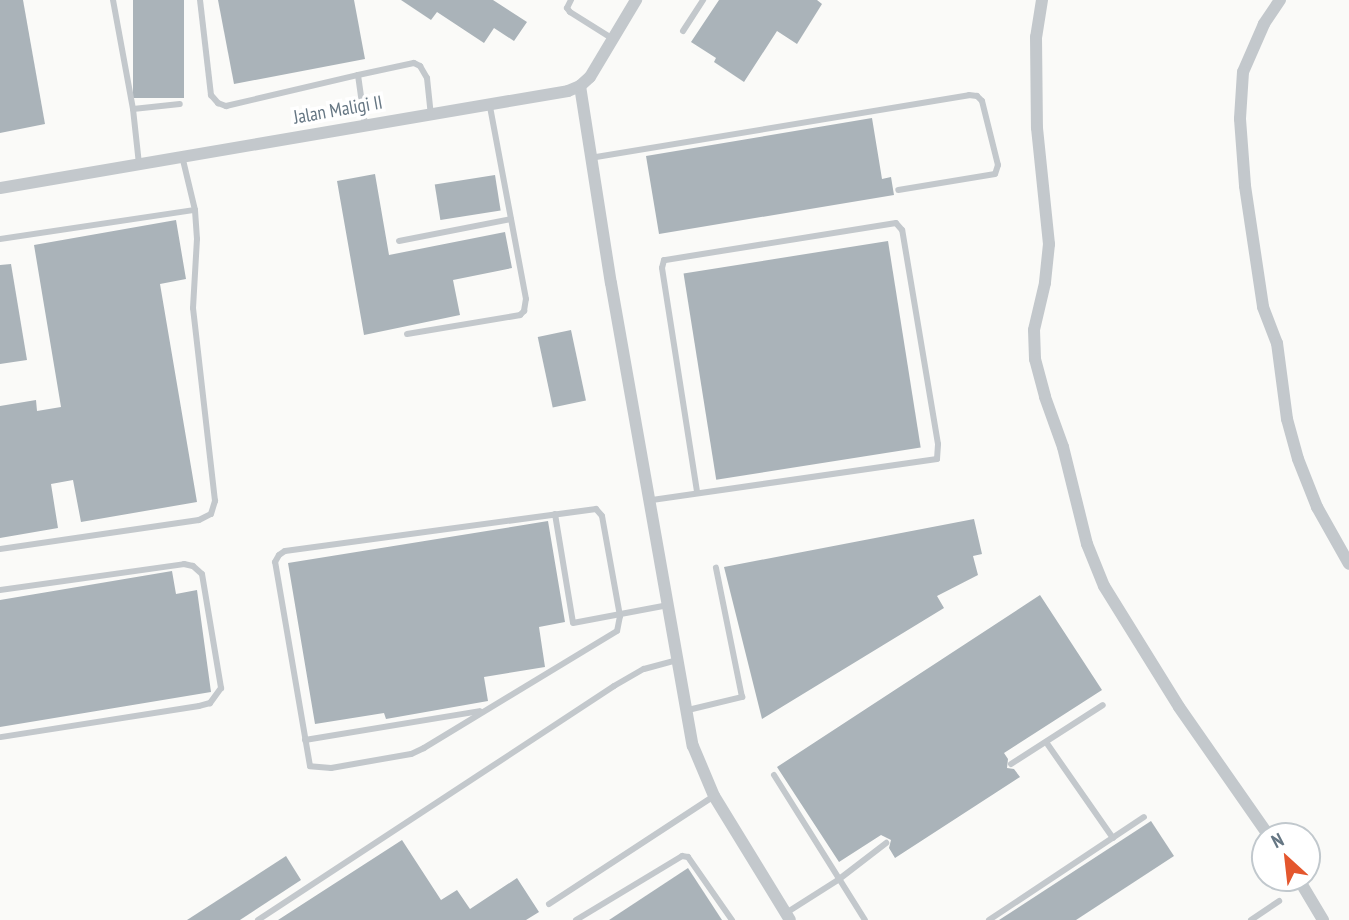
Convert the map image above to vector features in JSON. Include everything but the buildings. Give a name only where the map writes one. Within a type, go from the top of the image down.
[{"type":"street","points":[[636,0],[580,86],[590,158],[694,746],[714,796],[788,917]]},
{"type":"street","points":[[1042,0],[1036,37],[1037,118],[1049,244],[1045,283],[1034,330],[1035,359],[1045,397],[1063,447],[1087,544],[1104,586],[1179,707],[1259,822]]},
{"type":"street","points":[[1280,0],[1264,24],[1243,72],[1240,119],[1245,186],[1263,307],[1277,343],[1287,419],[1298,459],[1317,507],[1349,564]]},
{"type":"street","name":"Jalan Maligi II","points":[[0,188],[490,106],[568,91],[580,86]]},
{"type":"street","points":[[1306,892],[1323,920]]},
{"type":"lane","points":[[113,0],[133,109],[139,164]]},
{"type":"lane","points":[[200,0],[211,95],[218,103],[226,106],[414,63],[420,66],[427,78],[431,114]]},
{"type":"lane","points":[[572,0],[567,8],[570,12],[613,39]]},
{"type":"lane","points":[[683,30],[703,0]]},
{"type":"lane","points":[[358,75],[365,125]]},
{"type":"lane","points":[[590,158],[955,97],[977,96],[982,101],[998,165],[995,174],[898,190]]},
{"type":"lane","points":[[133,109],[180,104]]},
{"type":"lane","points":[[407,334],[520,315],[524,311],[526,299],[490,106]]},
{"type":"lane","points":[[0,548],[199,520],[211,514],[215,501],[193,309],[197,239],[195,211],[182,156]]},
{"type":"lane","points":[[0,239],[195,211]]},
{"type":"lane","points":[[399,241],[511,219]]},
{"type":"lane","points":[[652,500],[937,459],[938,444],[902,230],[896,223],[664,260],[662,268],[697,492]]},
{"type":"lane","points":[[593,509],[601,514],[620,616],[617,631],[411,754],[343,766],[311,766],[275,562],[279,555],[285,551],[555,514],[593,509]]},
{"type":"lane","points":[[555,514],[573,623],[668,606]]},
{"type":"lane","points":[[0,590],[184,564],[193,566],[202,574],[221,671],[221,688],[210,703],[199,706],[0,737]]},
{"type":"lane","points":[[688,710],[742,697],[716,568]]},
{"type":"lane","points":[[258,920],[633,674],[677,660]]},
{"type":"lane","points":[[1011,764],[1103,705]]},
{"type":"lane","points":[[305,740],[485,710]]},
{"type":"lane","points":[[1046,742],[1113,838]]},
{"type":"lane","points":[[774,775],[865,920]]},
{"type":"lane","points":[[549,904],[714,796]]},
{"type":"lane","points":[[989,920],[1144,817]]},
{"type":"lane","points":[[788,917],[886,844]]},
{"type":"lane","points":[[576,920],[682,856],[688,857],[732,920]]},
{"type":"lane","points":[[1251,920],[1279,901]]}]
